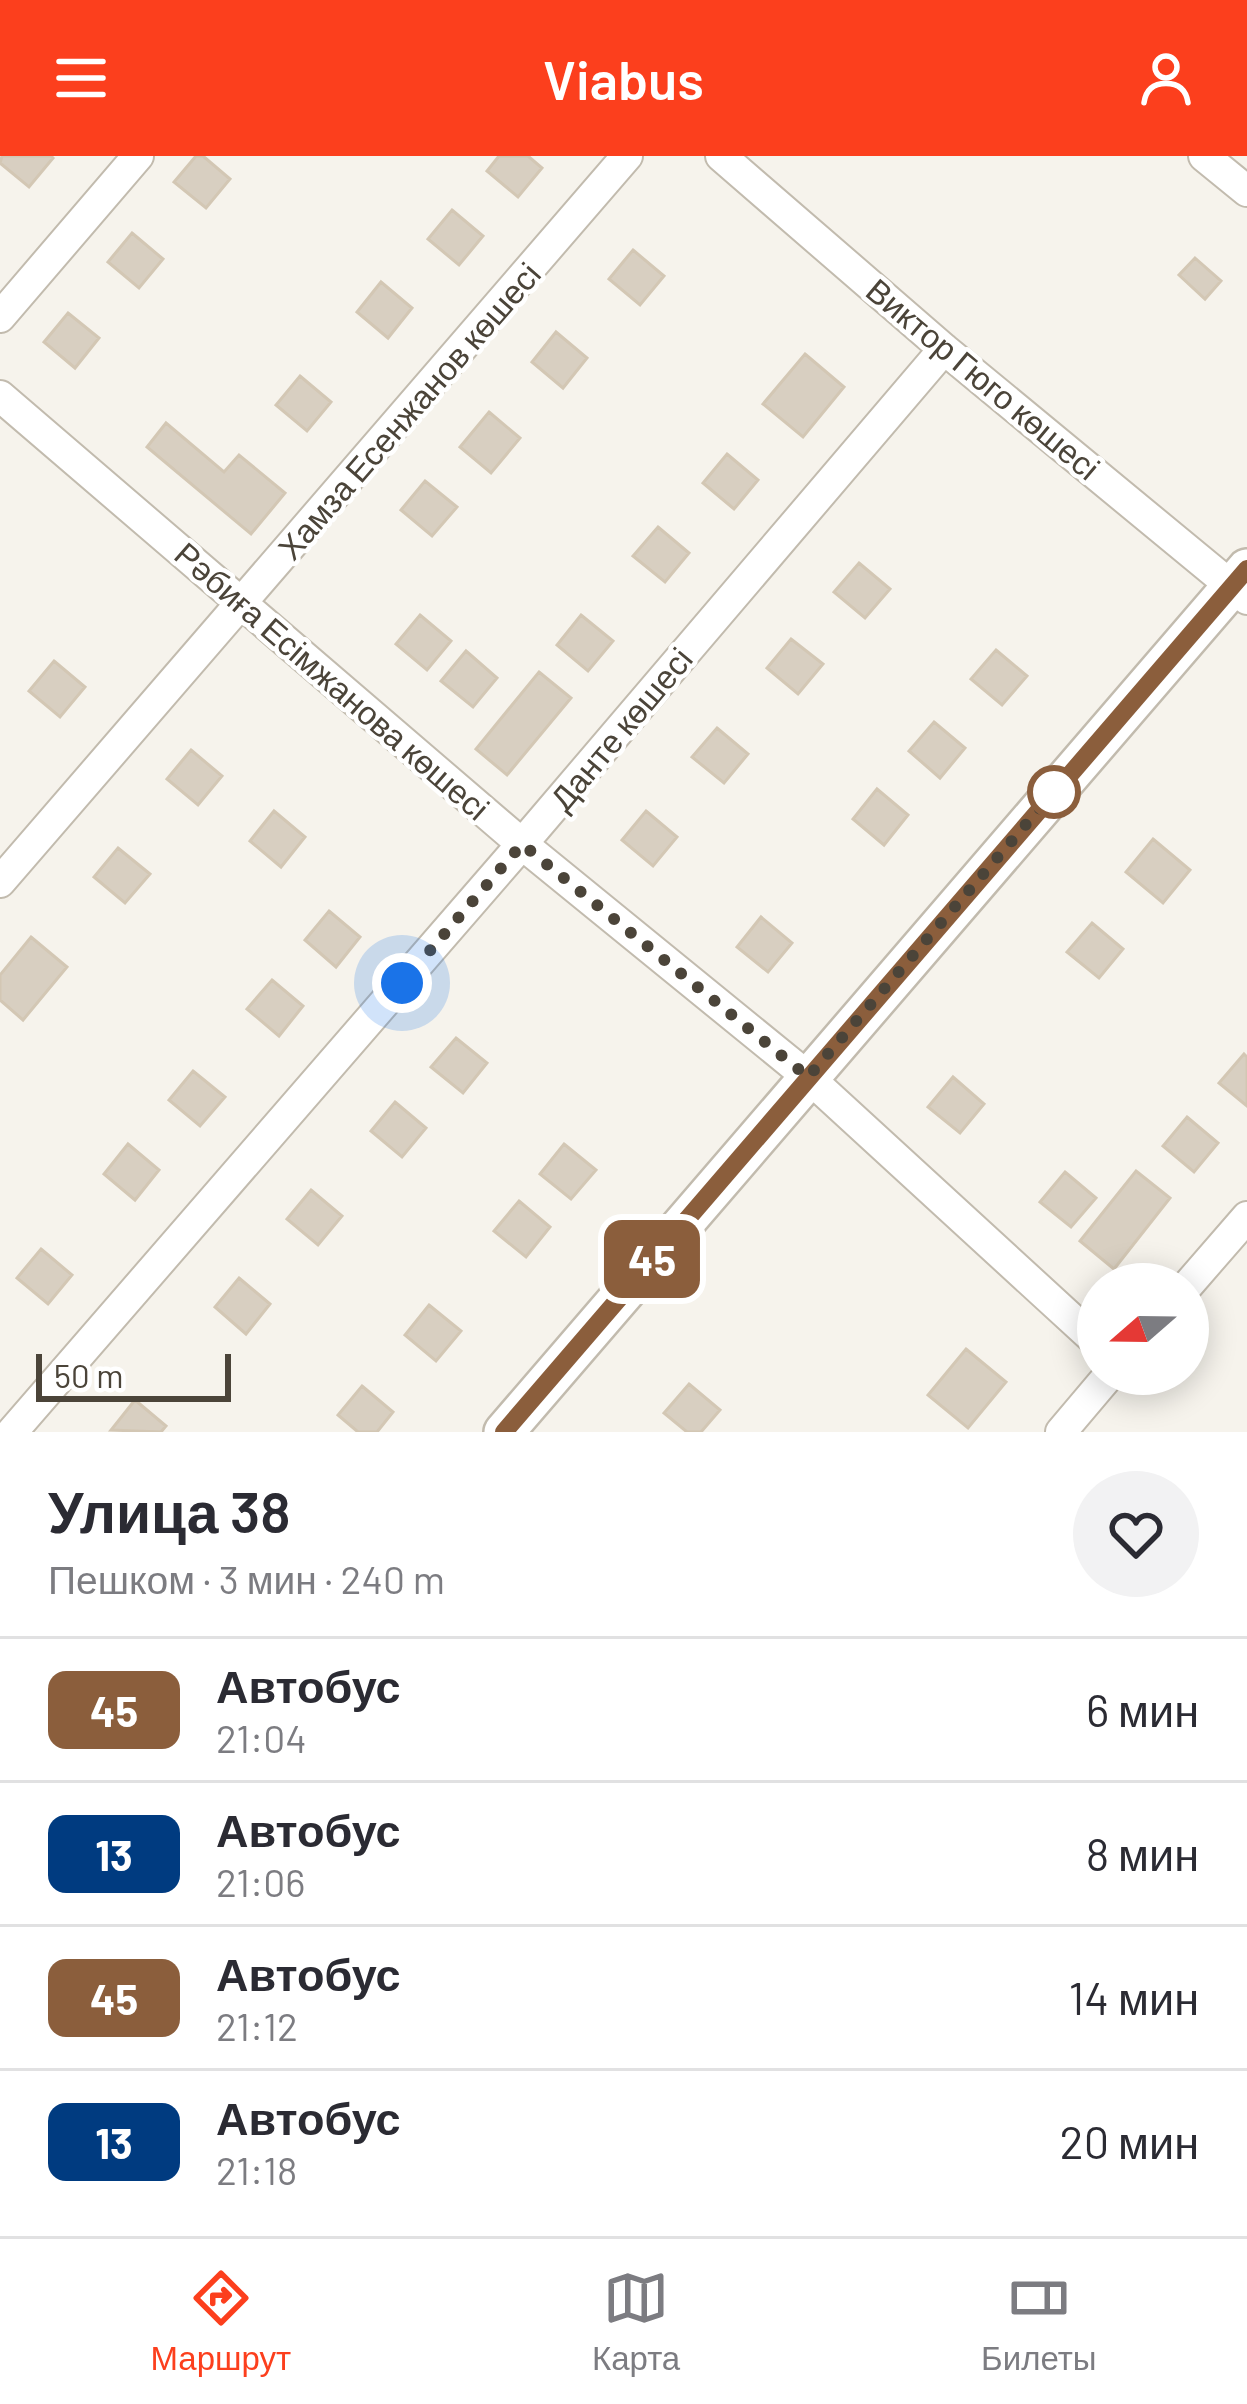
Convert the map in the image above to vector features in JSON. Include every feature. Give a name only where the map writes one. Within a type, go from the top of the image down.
[{"type":"street","points":[[0,317],[138,156]]},
{"type":"street","name":"Хамза Есенжанов көшесі","points":[[0,882],[627,156]]},
{"type":"street","name":"Виктор Гюго көшесі","points":[[721,156],[944,349],[1242,585]]},
{"type":"street","points":[[1204,156],[1247,191]]},
{"type":"street","name":"Данте көшесі","points":[[12,1432],[944,349]]},
{"type":"street","name":"Рәбиға Есімжанова көшесі","points":[[0,396],[522,844],[808,1077],[1077,1324]]},
{"type":"street","points":[[504,1432],[808,1077],[1242,585]]},
{"type":"street","points":[[1207,1263],[1247,1217]]},
{"type":"street","points":[[1061,1432],[1092,1395]]},
{"type":"building","points":[[2,156],[53,158],[29,187],[0,163]]},
{"type":"building","points":[[196,156],[203,156],[230,179],[206,208],[174,182]]},
{"type":"building","points":[[499,156],[528,156],[542,168],[518,197],[487,171]]},
{"type":"building","points":[[452,210],[483,236],[459,265],[428,239]]},
{"type":"building","points":[[132,233],[163,259],[139,288],[108,262]]},
{"type":"building","points":[[633,250],[664,276],[640,305],[609,279]]},
{"type":"building","points":[[1195,258],[1221,281],[1205,299],[1179,275]]},
{"type":"building","points":[[381,282],[412,308],[388,338],[357,312]]},
{"type":"building","points":[[68,313],[99,338],[75,368],[44,342]]},
{"type":"building","points":[[556,332],[587,358],[563,388],[532,362]]},
{"type":"building","points":[[805,354],[844,387],[803,437],[763,404]]},
{"type":"building","points":[[300,376],[331,402],[307,431],[276,405]]},
{"type":"building","points":[[489,412],[520,438],[491,473],[460,447]]},
{"type":"building","points":[[166,423],[224,472],[239,455],[285,493],[251,534],[147,447]]},
{"type":"building","points":[[727,454],[758,480],[734,509],[703,483]]},
{"type":"building","points":[[425,481],[457,507],[432,536],[401,510]]},
{"type":"building","points":[[658,527],[689,553],[665,582],[633,556]]},
{"type":"building","points":[[859,563],[890,589],[865,618],[834,592]]},
{"type":"building","points":[[420,615],[451,641],[427,670],[396,644]]},
{"type":"building","points":[[581,615],[613,641],[588,671],[557,645]]},
{"type":"building","points":[[791,639],[823,664],[798,694],[767,668]]},
{"type":"building","points":[[996,650],[1027,676],[1002,705],[971,679]]},
{"type":"building","points":[[466,651],[497,678],[473,707],[441,681]]},
{"type":"building","points":[[54,661],[85,687],[60,717],[29,691]]},
{"type":"building","points":[[539,672],[571,698],[507,775],[476,749]]},
{"type":"building","points":[[934,722],[965,748],[940,778],[909,751]]},
{"type":"building","points":[[717,728],[748,754],[724,783],[692,757]]},
{"type":"building","points":[[191,750],[222,776],[198,805],[167,779]]},
{"type":"building","points":[[877,789],[908,815],[884,845],[853,819]]},
{"type":"building","points":[[274,811],[305,837],[281,867],[250,841]]},
{"type":"building","points":[[646,811],[677,837],[653,866],[622,840]]},
{"type":"building","points":[[1153,839],[1190,870],[1163,903],[1126,872]]},
{"type":"building","points":[[118,848],[150,874],[125,903],[94,877]]},
{"type":"building","points":[[329,911],[360,937],[336,967],[305,940]]},
{"type":"building","points":[[761,917],[792,943],[768,972],[737,947]]},
{"type":"building","points":[[1092,923],[1123,949],[1099,978],[1067,952]]},
{"type":"building","points":[[31,937],[67,967],[23,1020],[0,1000],[0,975]]},
{"type":"building","points":[[272,980],[303,1006],[279,1036],[247,1009]]},
{"type":"building","points":[[456,1038],[487,1063],[463,1093],[431,1067]]},
{"type":"building","points":[[1244,1054],[1247,1057],[1247,1106],[1219,1083]]},
{"type":"building","points":[[193,1071],[225,1097],[200,1126],[169,1100]]},
{"type":"building","points":[[953,1077],[984,1104],[960,1133],[928,1107]]},
{"type":"building","points":[[395,1102],[426,1128],[402,1157],[371,1131]]},
{"type":"building","points":[[1187,1117],[1218,1143],[1194,1172],[1163,1146]]},
{"type":"building","points":[[128,1144],[159,1170],[135,1200],[104,1174]]},
{"type":"building","points":[[564,1144],[596,1170],[571,1199],[540,1174]]},
{"type":"building","points":[[1136,1171],[1170,1198],[1119,1263],[1107,1263],[1080,1241]]},
{"type":"building","points":[[1065,1172],[1096,1198],[1071,1227],[1040,1202]]},
{"type":"building","points":[[311,1190],[342,1216],[318,1245],[287,1219]]},
{"type":"building","points":[[519,1201],[550,1227],[526,1257],[494,1231]]},
{"type":"building","points":[[41,1249],[72,1275],[48,1304],[17,1278]]},
{"type":"building","points":[[239,1278],[270,1304],[246,1334],[215,1307]]},
{"type":"building","points":[[429,1305],[461,1331],[436,1361],[405,1335]]},
{"type":"building","points":[[966,1349],[1006,1382],[968,1428],[928,1395]]},
{"type":"building","points":[[689,1384],[720,1410],[701,1432],[687,1432],[664,1413]]},
{"type":"building","points":[[362,1386],[393,1412],[377,1432],[358,1432],[338,1415]]},
{"type":"building","points":[[135,1400],[166,1426],[161,1432],[111,1430]]},
{"type":"bus line","name":"45","points":[[504,1432],[1247,569]]},
{"type":"route","points":[[402,983],[522,844],[808,1077],[1054,792]]}]
